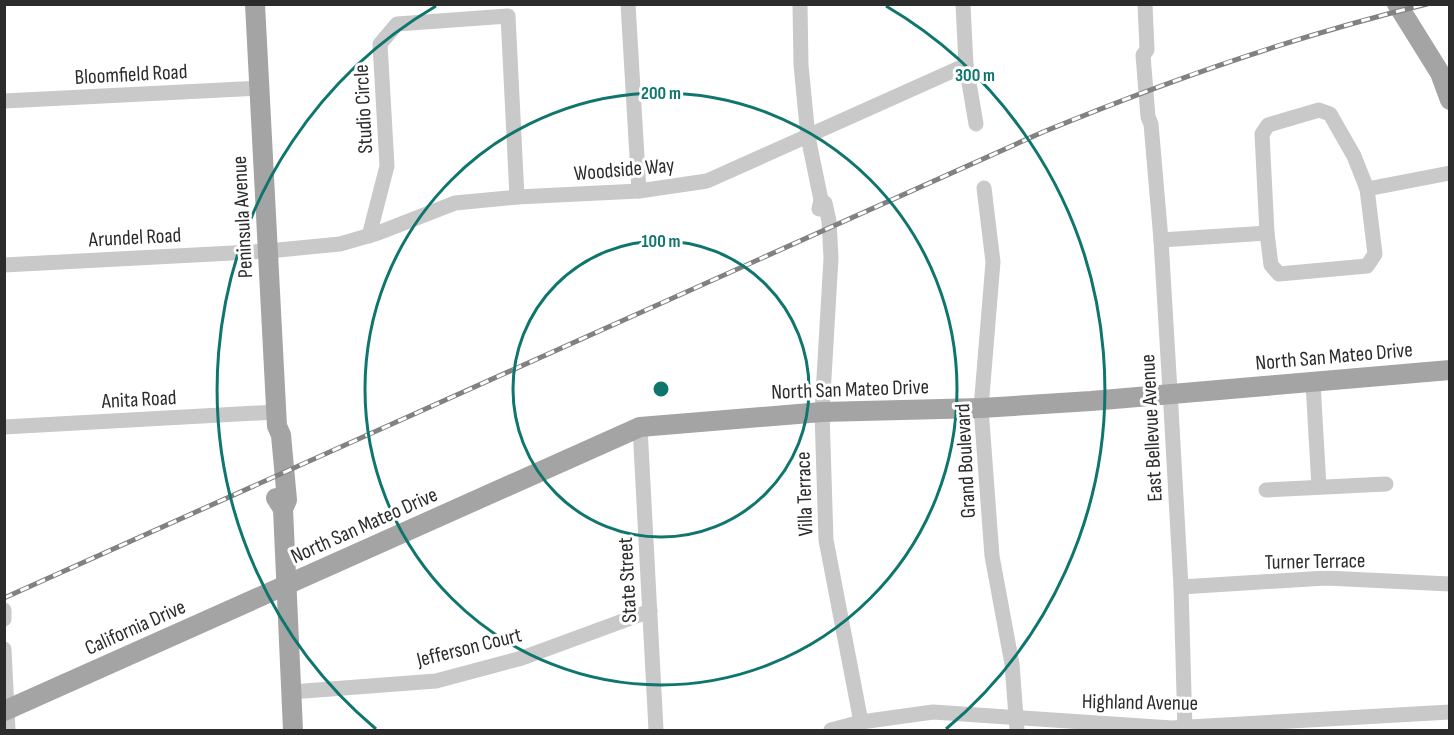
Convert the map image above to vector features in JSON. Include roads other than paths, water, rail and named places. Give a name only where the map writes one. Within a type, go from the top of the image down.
[{"type":"main road","name":"Peninsula Avenue","points":[[255,4],[277,419],[272,436],[275,496],[283,509],[293,730]]},
{"type":"main road","points":[[1397,4],[1445,72],[1449,100]]},
{"type":"main road","name":"North San Mateo Drive","points":[[286,586],[640,427],[822,412],[981,408],[1170,395],[1449,370]]},
{"type":"main road","name":"California Drive","points":[[6,710],[286,586]]},
{"type":"street","points":[[628,4],[639,191]]},
{"type":"street","name":"Villa Terrace","points":[[800,4],[801,65],[808,137],[821,200],[818,205],[826,258],[830,261],[822,412],[826,540],[861,722]]},
{"type":"street","points":[[963,4],[966,65],[976,124]]},
{"type":"street","name":"East Bellevue Avenue","points":[[1145,4],[1147,50],[1143,55],[1161,240],[1181,587],[1185,729]]},
{"type":"street","name":"Studio Circle","points":[[369,236],[387,166],[380,44],[397,24],[508,16],[516,197]]},
{"type":"street","name":"Woodside Way","points":[[268,251],[340,244],[369,236],[455,203],[516,197],[639,191],[707,181],[966,65]]},
{"type":"street","name":"Bloomfield Road","points":[[4,101],[260,88]]},
{"type":"street","points":[[1319,110],[1330,114],[1354,156],[1367,189],[1375,254],[1367,266],[1279,274],[1271,265],[1262,134],[1268,125],[1319,110]]},
{"type":"street","points":[[1367,189],[1449,173]]},
{"type":"street","name":"Grand Boulevard","points":[[984,188],[993,262],[981,408],[992,556],[1012,664],[1016,724]]},
{"type":"street","points":[[1161,240],[1267,233]]},
{"type":"street","name":"Arundel Road","points":[[4,265],[268,251]]},
{"type":"street","points":[[1313,383],[1319,487]]},
{"type":"street","name":"Anita Road","points":[[4,427],[277,419]]},
{"type":"street","name":"State Street","points":[[640,427],[656,730]]},
{"type":"street","points":[[1266,490],[1386,484]]},
{"type":"street","name":"Turner Terrace","points":[[1181,587],[1326,578],[1449,584]]},
{"type":"street","points":[[4,610],[4,619]]},
{"type":"street","name":"Jefferson Court","points":[[291,692],[436,681],[522,658],[650,610]]},
{"type":"street","points":[[4,650],[8,730]]},
{"type":"street","name":"Highland Avenue","points":[[831,730],[861,722],[933,712],[1016,724],[1185,729],[1449,712]]},
{"type":"railway","points":[[4,598],[1043,132],[1232,61],[1329,30],[1427,4]]}]
